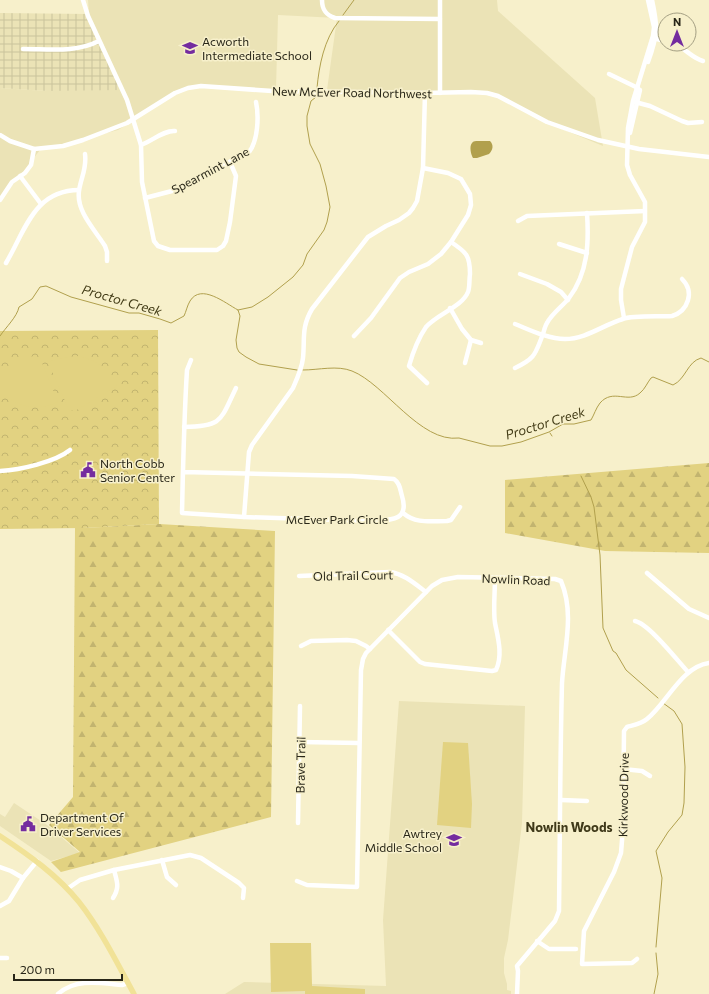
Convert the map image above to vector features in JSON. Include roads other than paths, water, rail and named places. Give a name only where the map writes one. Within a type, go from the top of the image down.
[{"type":"main road","points":[[0,836],[37,861],[67,889],[91,919],[134,994]]},
{"type":"street","points":[[83,0],[88,16],[127,100],[141,145],[141,175],[154,241],[158,246],[170,250],[217,250],[223,246],[226,241],[230,222],[236,176],[230,162]]},
{"type":"street","points":[[322,0],[322,6],[325,12],[335,18],[440,19]]},
{"type":"street","points":[[440,0],[440,92]]},
{"type":"street","points":[[648,0],[654,28],[654,39]]},
{"type":"street","points":[[624,318],[620,300],[621,288],[632,246],[645,222],[645,202],[630,175],[627,165],[628,128],[638,88],[657,27],[652,0]]},
{"type":"street","points":[[23,49],[75,50],[87,47],[100,41]]},
{"type":"street","points":[[687,52],[696,59],[703,61]]},
{"type":"street","points":[[609,74],[638,88]]},
{"type":"street","name":"New McEver Road Northwest","points":[[0,135],[10,141],[34,149],[63,146],[127,124],[175,93],[188,88],[201,86],[272,91],[425,93],[471,92],[487,93],[498,96],[547,122],[563,129],[598,140],[639,149],[709,157]]},
{"type":"street","points":[[244,517],[249,452],[252,445],[293,388],[297,379],[303,358],[304,327],[307,317],[368,237],[409,213],[417,201],[423,168],[425,93]]},
{"type":"street","name":"Spearmint Lane","points":[[145,198],[172,191],[249,152],[254,146],[258,114],[256,102]]},
{"type":"street","points":[[635,102],[650,106],[688,123],[702,122]]},
{"type":"street","points":[[141,145],[170,131],[175,131]]},
{"type":"street","points":[[0,200],[12,182],[25,173],[31,165],[34,149]]},
{"type":"street","points":[[85,154],[86,163],[79,190],[81,208],[105,246],[107,261]]},
{"type":"street","points":[[354,336],[371,318],[400,278],[409,272],[435,260],[451,242],[468,215],[471,205],[470,194],[465,184],[448,172],[423,168]]},
{"type":"street","points":[[20,176],[40,204]]},
{"type":"street","points":[[6,263],[25,227],[40,204],[50,197],[67,190],[79,190]]},
{"type":"street","points":[[518,221],[527,216],[645,211]]},
{"type":"street","points":[[515,368],[527,362],[536,353],[547,322],[568,300],[577,286],[587,253],[589,239],[588,213]]},
{"type":"street","points":[[427,383],[409,366],[413,350],[427,327],[438,316],[464,299],[468,291],[470,266],[468,258],[465,252],[451,242]]},
{"type":"street","points":[[559,244],[587,253]]},
{"type":"street","points":[[520,274],[547,284],[561,292],[568,300]]},
{"type":"street","points":[[515,324],[543,334],[560,338],[580,337],[624,318],[672,316],[679,314],[685,308],[689,293],[686,283],[682,280]]},
{"type":"street","points":[[450,308],[462,329],[472,340],[481,343]]},
{"type":"street","points":[[465,363],[472,340]]},
{"type":"street","name":"McEver Park Circle","points":[[182,472],[394,478],[398,482],[404,502],[403,513],[401,516],[391,520],[244,517],[182,514],[182,472],[187,370],[191,360]]},
{"type":"street","points":[[184,428],[204,427],[217,422],[223,414],[236,388]]},
{"type":"street","points":[[0,471],[40,463],[59,457],[70,450]]},
{"type":"street","points":[[403,513],[415,521],[447,521],[451,520],[460,507]]},
{"type":"street","name":"Old Trail Court","points":[[299,576],[390,572],[397,573],[409,579],[426,592]]},
{"type":"street","points":[[647,573],[689,609],[709,618]]},
{"type":"street","name":"Nowlin Road","points":[[297,881],[308,884],[357,887],[361,670],[363,659],[370,649],[432,586],[442,580],[458,577],[555,579],[561,581],[565,590],[569,610],[562,682],[559,911],[554,921],[517,966],[517,994]]},
{"type":"street","points":[[388,630],[420,662],[424,664],[492,671],[496,670],[498,666],[499,644],[495,622],[496,578]]},
{"type":"street","points":[[635,621],[639,622],[651,632],[688,672],[709,663]]},
{"type":"street","points":[[301,646],[311,641],[347,640],[356,641],[370,649]]},
{"type":"street","name":"Kirkwood Drive","points":[[637,959],[632,963],[582,964],[584,931],[614,872],[621,853],[623,828],[624,731],[627,727],[638,725],[647,718],[688,672]]},
{"type":"street","name":"Brave Trail","points":[[298,823],[300,706]]},
{"type":"street","points":[[300,742],[360,743]]},
{"type":"street","points":[[623,769],[642,771],[650,776]]},
{"type":"street","points":[[561,800],[588,801]]},
{"type":"street","points":[[67,889],[80,880],[114,870],[186,855],[197,856],[239,883],[244,888],[243,898]]},
{"type":"street","points":[[162,860],[167,877],[176,885]]},
{"type":"street","points":[[0,906],[8,901],[23,878],[37,861]]},
{"type":"street","points":[[0,867],[23,878]]},
{"type":"street","points":[[113,898],[118,891],[114,870]]},
{"type":"street","points":[[537,941],[549,949],[576,949]]},
{"type":"street","points":[[0,958],[7,958]]},
{"type":"street","points":[[58,994],[67,987],[80,983],[87,982],[122,985],[128,983]]},
{"type":"waterway","points":[[343,15],[354,0]]},
{"type":"waterway","points":[[317,88],[323,53],[326,44],[339,21]]},
{"type":"waterway","points":[[238,310],[252,307],[268,297],[293,277],[303,265],[307,254],[324,230],[327,222],[330,207],[326,186],[320,164],[310,144],[307,126],[307,116],[311,101],[316,97],[316,95]]},
{"type":"waterway","name":"Proctor Creek","points":[[0,336],[14,318],[19,307],[32,299],[40,287],[46,286],[71,297],[129,313],[139,313],[171,323],[184,316],[190,301],[195,296],[207,294],[220,299],[238,310],[240,316],[236,340],[239,352],[259,364],[297,370]]},
{"type":"waterway","name":"Proctor Creek","points":[[303,370],[340,368],[352,371],[364,378],[403,411],[430,431],[445,437],[459,438],[490,446],[502,446],[521,442],[549,432],[563,424],[574,424],[591,420],[600,403],[605,399],[615,396],[635,396],[645,388],[653,377],[673,385],[681,379],[696,360],[701,358],[709,362]]},
{"type":"waterway","points":[[581,476],[594,507],[600,555],[603,628],[613,651],[616,653],[626,670],[658,698]]},
{"type":"waterway","points":[[656,947],[662,878],[656,851],[668,832],[682,815],[684,803],[685,767],[682,724],[674,711],[663,703]]},
{"type":"waterway","points":[[654,994],[658,974],[656,953]]},
{"type":"place","name":"Acworth Intermediate School","points":[[190,48]]},
{"type":"place","name":"North Cobb Senior Center","points":[[88,470]]},
{"type":"place","name":"Department Of Driver Services","points":[[28,824]]},
{"type":"place","name":"Awtrey Middle School","points":[[454,840]]},
{"type":"district","name":"Nowlin Woods","points":[[569,827]]}]
